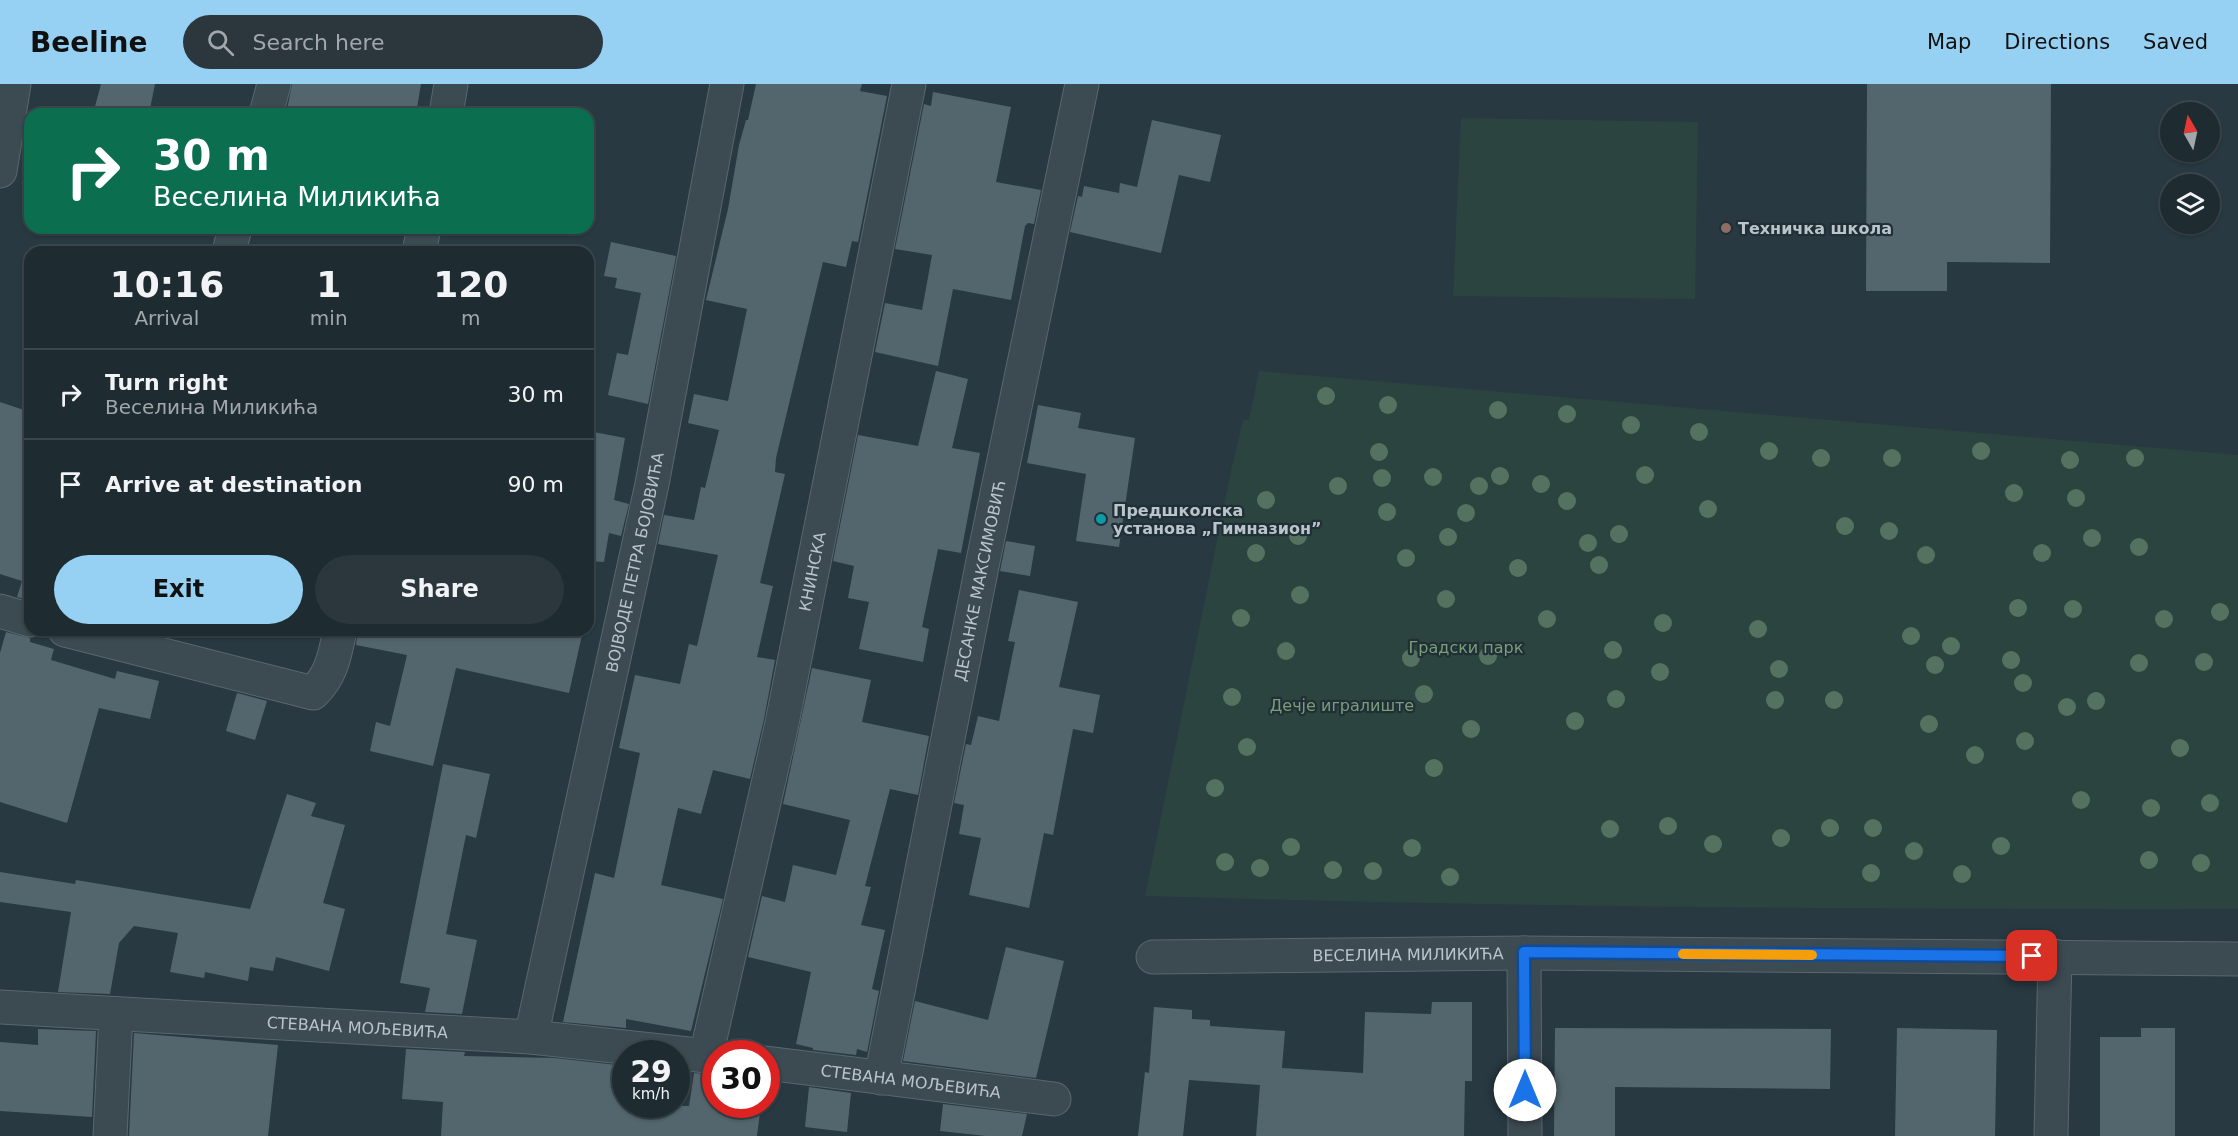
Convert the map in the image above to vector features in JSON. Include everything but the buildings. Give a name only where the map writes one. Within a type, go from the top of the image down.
[{"type":"street","points":[[0,171],[14,84]]},
{"type":"street","points":[[268,108],[274,84]]},
{"type":"street","points":[[447,108],[451,84]]},
{"type":"street","name":"ВОЈВОДЕ ПЕТРА БОЈОВИЋА","points":[[531,1037],[652,484],[727,84]]},
{"type":"street","name":"КНИНСКА","points":[[714,1040],[782,723],[909,84]]},
{"type":"street","name":"ДЕСАНКЕ МАКСИМОВИЋ","points":[[881,1078],[981,572],[1082,84]]},
{"type":"street","points":[[0,612],[24,618]]},
{"type":"street","points":[[112,636],[127,638],[313,693],[322,684],[333,666],[339,636]]},
{"type":"street","points":[[1524,952],[1525,1136]]},
{"type":"street","name":"ВЕСЕЛИНА МИЛИКИЋА","points":[[1153,957],[1524,952],[2238,959]]},
{"type":"street","points":[[2051,1136],[2055,956]]},
{"type":"street","name":"СТЕВАНА МОЉЕВИЋА","points":[[0,1007],[531,1037],[702,1055]]},
{"type":"street","points":[[110,1136],[116,1014]]},
{"type":"street","name":"СТЕВАНА МОЉЕВИЋА","points":[[780,1066],[1054,1100]]},
{"type":"green space","points":[[1461,118],[1698,122],[1695,299],[1453,296]]},
{"type":"green space","name":"Градски парк","points":[[1259,371],[2238,455],[2238,909],[1692,907],[1145,896],[1232,466],[1243,420],[1249,420]]},
{"type":"slow traffic","points":[[1683,954],[1812,955]]},
{"type":"place","name":"Техничка школа","points":[[1726,228]]},
{"type":"place","name":"Предшколска установа „Гимназион”","points":[[1101,519]]},
{"type":"route","points":[[1525,1090],[1524,952],[2032,956]]},
{"type":"park label","name":"Дечје игралиште","points":[[1342,705]]}]
